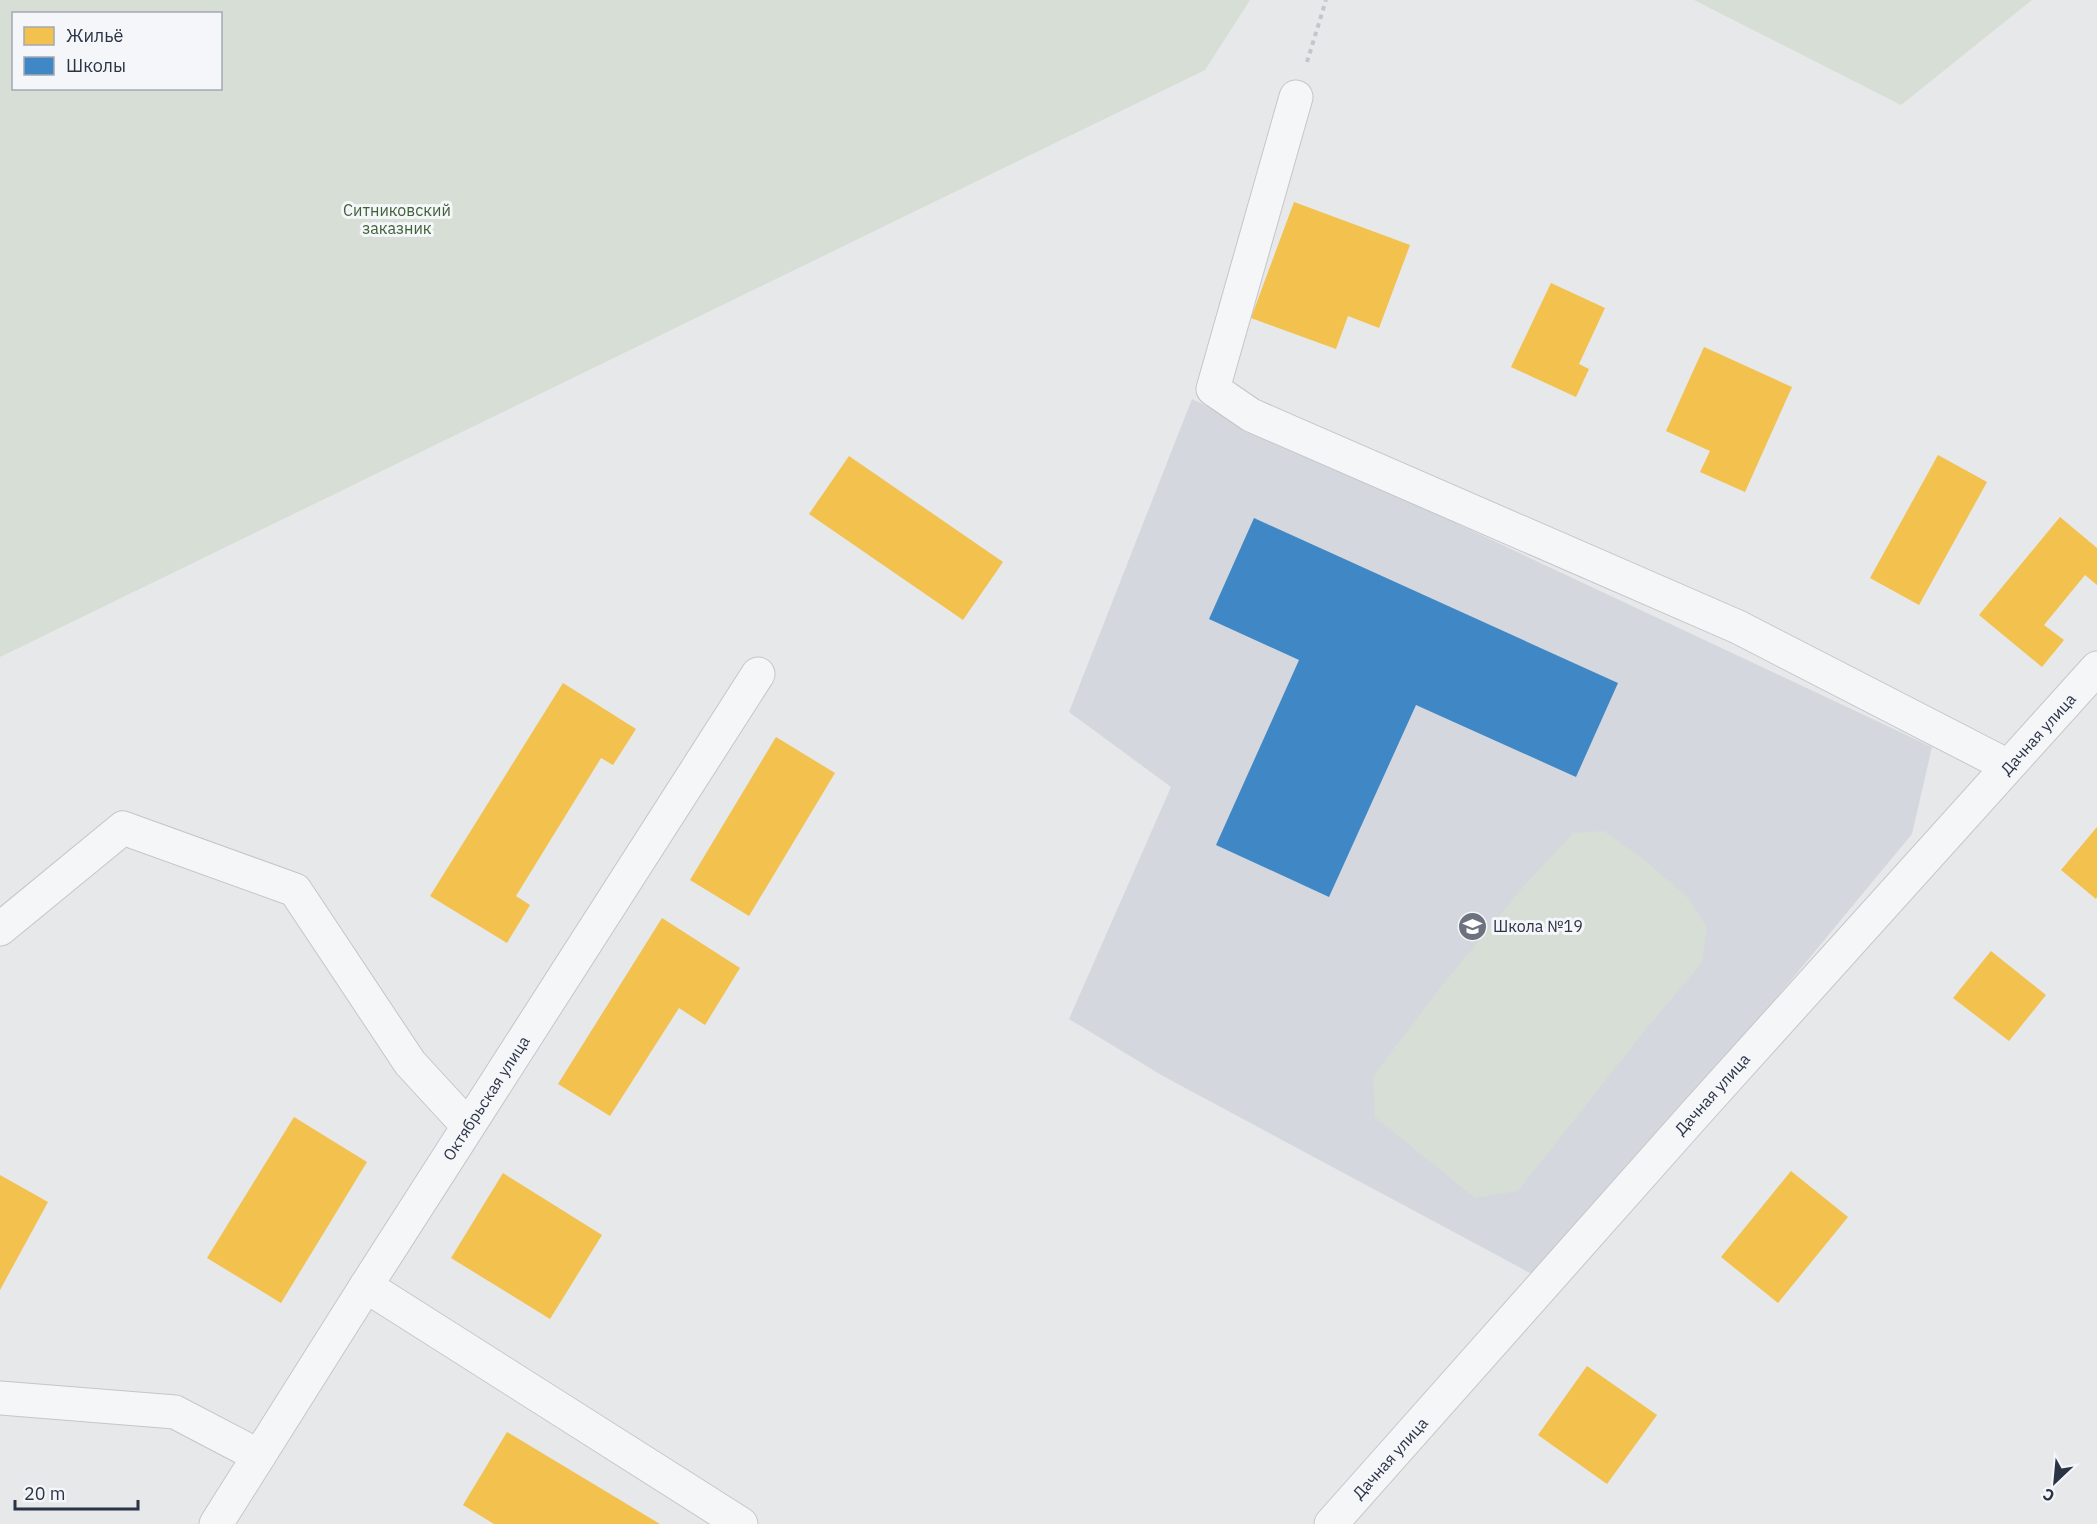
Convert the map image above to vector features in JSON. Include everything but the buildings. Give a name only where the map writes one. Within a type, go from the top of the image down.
[{"type":"street","points":[[1296,98],[1214,389],[1251,415],[1738,627],[2008,766]]},
{"type":"street","name":"Дачная улица","points":[[1331,1524],[1687,1122],[2097,668]]},
{"type":"street","name":"Октябрьская улица","points":[[216,1524],[758,674]]},
{"type":"street","points":[[0,929],[123,828],[295,890],[410,1064],[468,1126]]},
{"type":"street","points":[[366,1286],[722,1519]]},
{"type":"street","points":[[0,1398],[175,1412],[259,1456]]},
{"type":"path","points":[[1296,98],[1326,0]]},
{"type":"shaded area","name":"Школа №19","points":[[1192,399],[1932,747],[1912,834],[1543,1280],[1163,1076],[1069,1019],[1171,787],[1069,712]]},
{"type":"green space","name":"Ситниковский заказник","points":[[0,0],[1250,0],[1205,70],[0,657]]},
{"type":"green space","points":[[1694,0],[2032,0],[1901,105]]},
{"type":"green space","points":[[1604,831],[1647,862],[1688,898],[1707,927],[1702,963],[1646,1029],[1518,1191],[1475,1198],[1375,1117],[1373,1076],[1436,993],[1523,887],[1573,833]]},
{"type":"place","name":"Школа №19","points":[[1472,926]]}]
